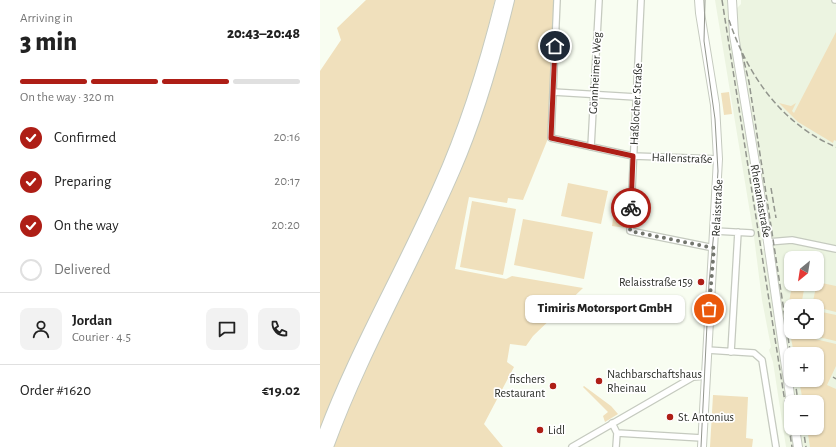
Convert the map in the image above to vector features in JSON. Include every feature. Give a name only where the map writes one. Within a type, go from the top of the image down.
[{"type":"highway","points":[[320,444],[357,358],[426,216],[457,144],[483,68],[501,0]]},
{"type":"highway","points":[[328,447],[361,369],[428,229],[463,149],[489,76],[509,0]]},
{"type":"main road","name":"Rhenaniastraße","points":[[732,0],[734,35],[768,242],[790,395]]},
{"type":"main road","name":"Relaisstraße","points":[[700,2],[706,18],[705,41],[715,105],[718,159],[702,447]]},
{"type":"main road","points":[[796,435],[798,447]]},
{"type":"street","points":[[557,0],[553,92],[636,97]]},
{"type":"street","name":"Gönnheimer Weg","points":[[591,147],[599,0]]},
{"type":"street","name":"Haßlocher Straße","points":[[641,0],[630,231],[714,248]]},
{"type":"street","name":"Hallenstraße","points":[[553,92],[551,138],[633,156],[718,159]]},
{"type":"street","points":[[715,231],[751,233]]},
{"type":"street","points":[[731,352],[738,232]]},
{"type":"street","points":[[768,242],[792,240],[836,249]]},
{"type":"street","points":[[707,350],[754,353],[762,360],[776,447]]},
{"type":"street","points":[[572,447],[693,377],[705,376]]},
{"type":"street","points":[[612,423],[617,433],[616,447]]},
{"type":"street","points":[[617,433],[702,438]]},
{"type":"shaded area","points":[[366,0],[495,0],[473,81],[445,160],[343,374],[320,430],[320,71],[341,40],[337,28]]},
{"type":"shaded area","points":[[514,0],[557,0],[549,136],[523,200],[508,198],[507,203],[469,197],[455,269],[506,279],[512,276],[583,288],[533,336],[526,346],[510,344],[507,362],[514,367],[484,424],[503,447],[333,447],[380,338],[433,231],[465,159],[480,120],[504,40]]},
{"type":"shaded area","points":[[715,0],[727,0],[730,31],[762,236],[762,249],[764,249],[784,377],[784,387],[786,387],[787,395],[784,395],[784,434],[773,362],[769,350],[771,347],[762,300],[754,237]]},
{"type":"shaded area","points":[[741,0],[836,0],[836,447],[801,447],[799,435],[824,435],[824,395],[793,395],[792,387],[824,387],[824,347],[786,347],[784,339],[824,339],[824,299],[784,299],[784,336],[778,285],[734,11],[741,4]]},
{"type":"shaded area","points":[[836,32],[836,141],[834,140],[833,143],[798,122],[779,103],[791,106],[796,103],[792,111],[794,113]]},
{"type":"shaded area","points":[[729,92],[732,114],[724,115],[721,93]]},
{"type":"shaded area","points":[[568,183],[608,191],[601,224],[561,216]]},
{"type":"shaded area","points":[[616,196],[627,197],[626,228],[612,226]]},
{"type":"shaded area","points":[[472,201],[516,209],[503,275],[460,267]]},
{"type":"shaded area","points":[[523,219],[593,232],[584,279],[514,265]]},
{"type":"shaded area","points":[[824,283],[836,286],[836,312],[824,309],[824,299],[813,299],[815,291],[824,291]]},
{"type":"shaded area","points":[[791,291],[804,291],[802,299],[790,299]]},
{"type":"shaded area","points":[[824,312],[836,315],[836,341],[824,338]]},
{"type":"shaded area","points":[[791,339],[815,339],[836,344],[836,366],[827,385],[836,389],[836,447],[810,447],[808,435],[824,435],[824,395],[802,395],[800,387],[824,387],[824,347],[793,347]]},
{"type":"shaded area","points":[[584,386],[611,406],[618,414],[605,422],[603,416],[608,412],[583,387]]},
{"type":"shaded area","points":[[713,395],[748,397],[746,438],[753,439],[752,447],[710,447]]},
{"type":"shaded area","points":[[784,435],[793,435],[795,447],[786,447]]},
{"type":"tram line","points":[[701,447],[709,283],[718,171],[715,119],[704,41],[705,0]]},
{"type":"railway","points":[[722,0],[792,447]]},
{"type":"railway","points":[[729,20],[756,78],[769,95],[783,111],[799,125],[816,137],[836,147]]},
{"type":"railway","points":[[742,53],[749,82],[789,347]]},
{"type":"railway","points":[[771,188],[776,218]]},
{"type":"railway","points":[[796,387],[797,395]]},
{"type":"railway","points":[[804,435],[806,447]]},
{"type":"way so far","points":[[631,208],[630,231],[714,248],[711,269],[709,309]]},
{"type":"place","name":"Relaisstraße 159","points":[[701,282]]},
{"type":"place","name":"Timiris Motorsport GmbH","points":[[709,309]]},
{"type":"place","name":"Nachbarschaftshaus Rheinau","points":[[599,381]]},
{"type":"place","name":"fischers Restaurant","points":[[553,386]]},
{"type":"place","name":"St. Antonius","points":[[670,417]]},
{"type":"place","name":"Lidl","points":[[540,430]]},
{"type":"route","points":[[555,46],[551,138],[633,156],[631,208]]}]
